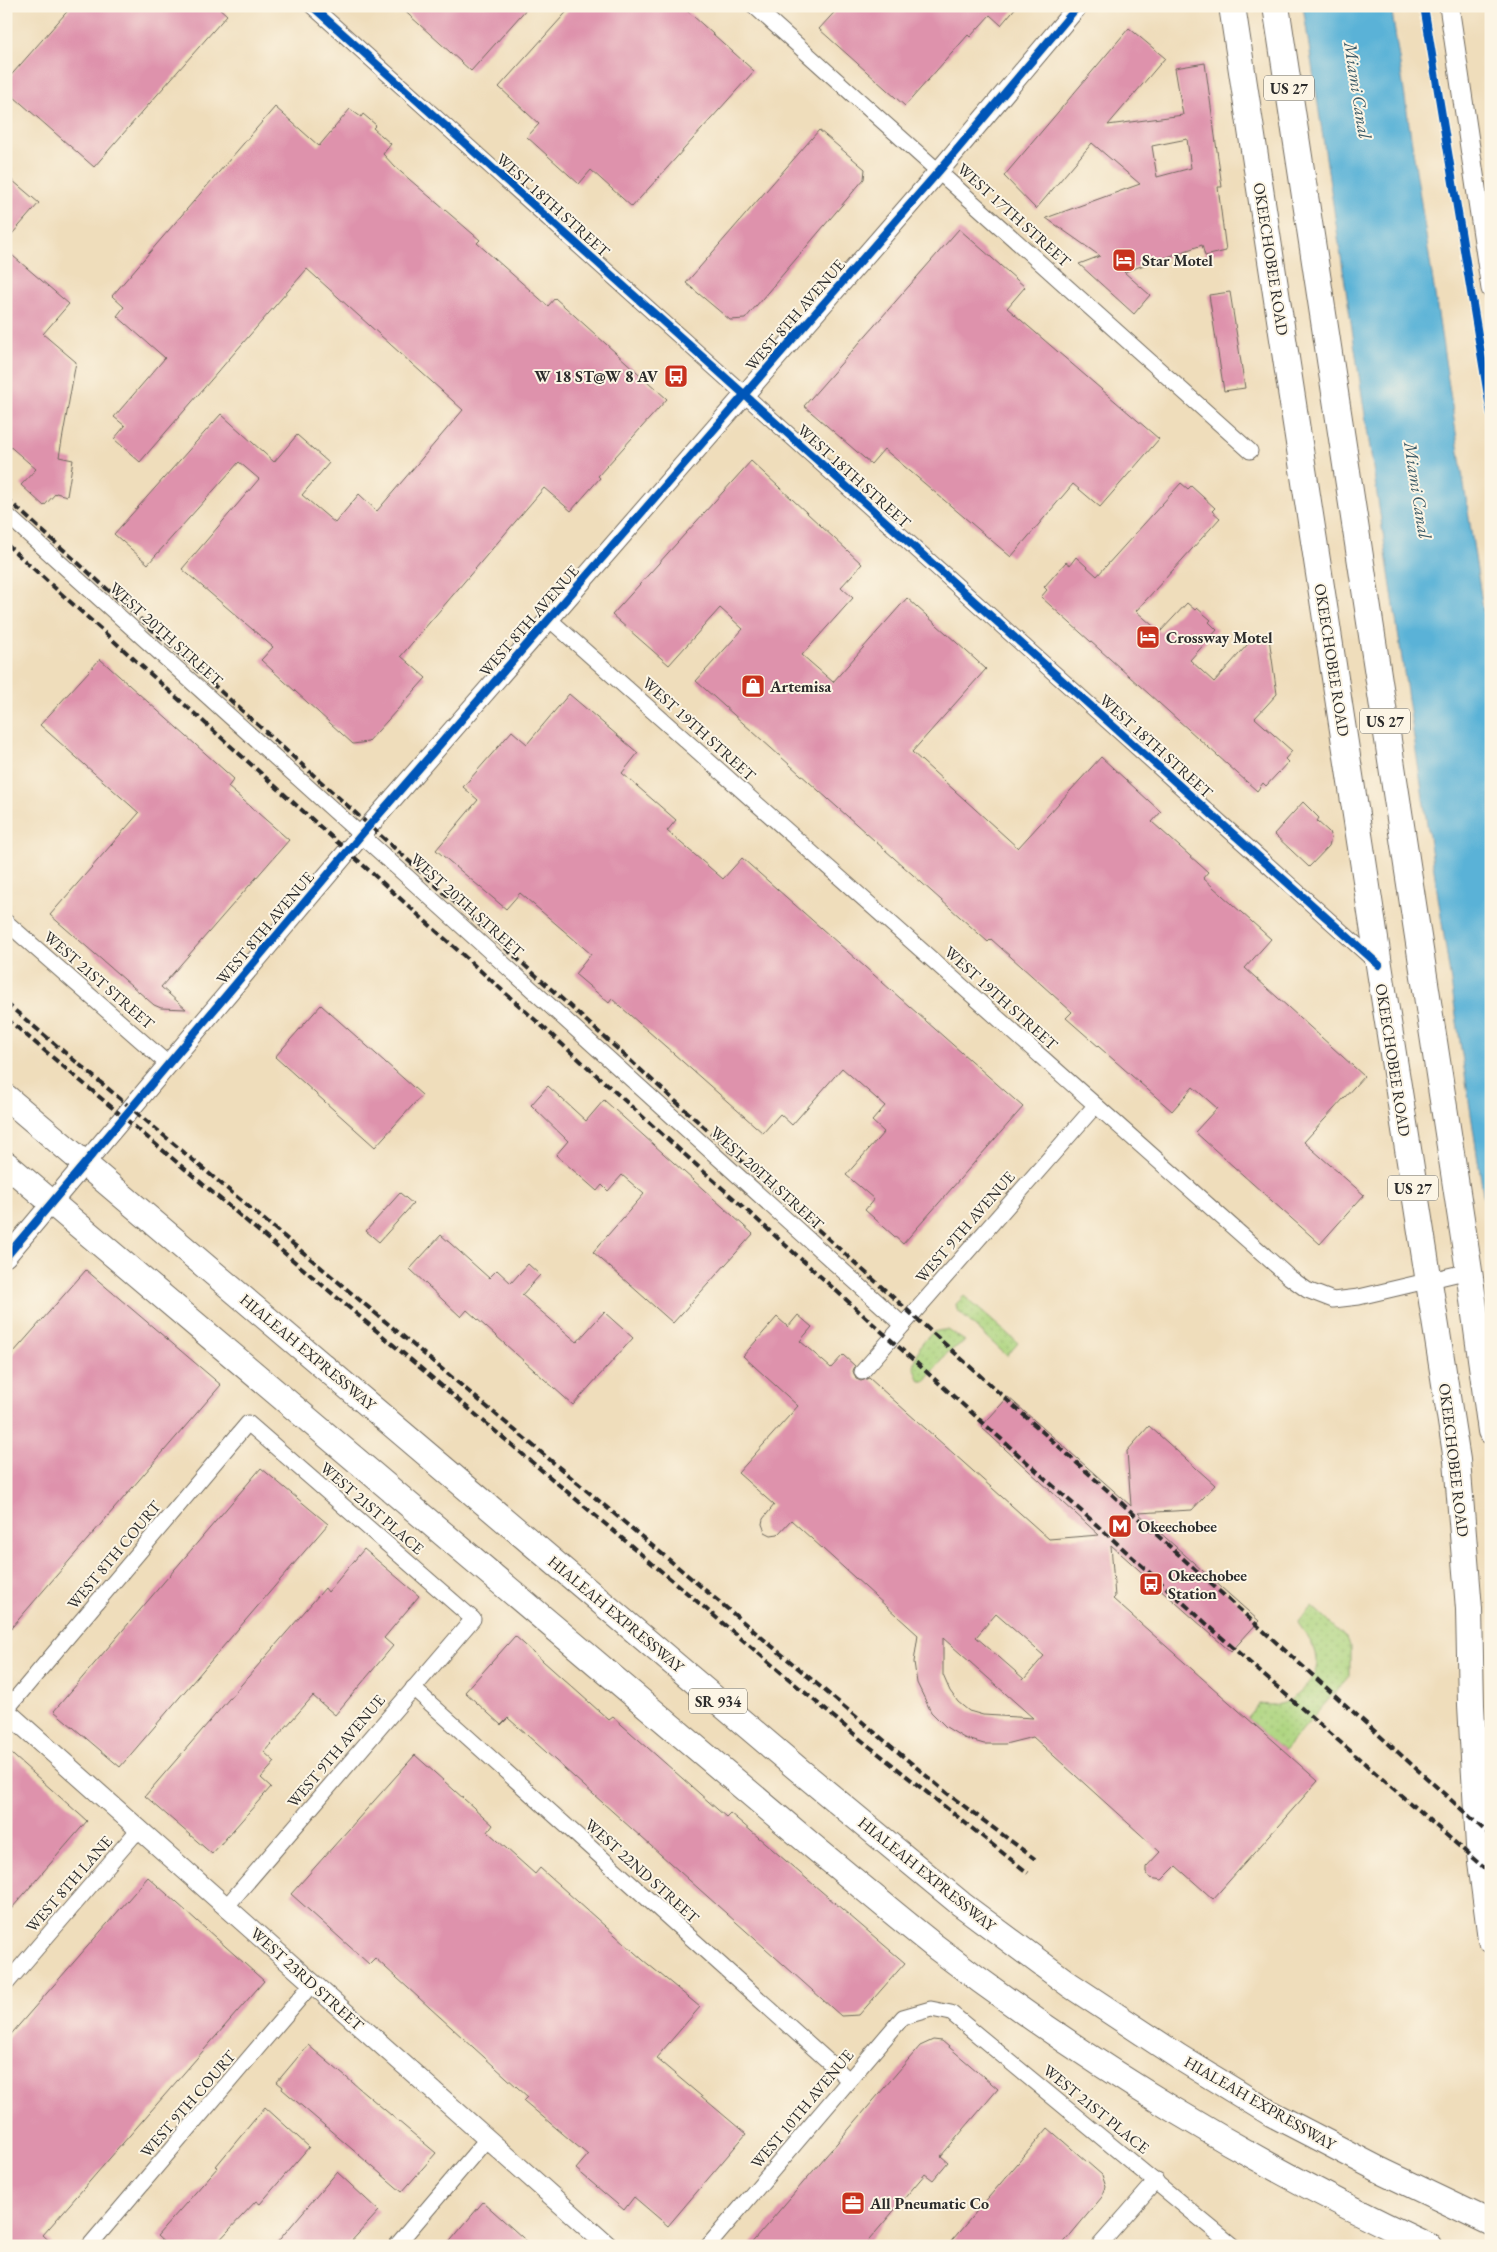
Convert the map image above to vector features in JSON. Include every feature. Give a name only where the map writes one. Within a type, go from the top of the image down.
[{"type":"highway","name":"OKEECHOBEE ROAD","points":[[1232,6],[1378,965],[1457,1460],[1469,1609],[1470,1705],[1479,1846],[1491,1939]]},
{"type":"highway","name":"US 27","points":[[1276,6],[1469,1271],[1491,1432]]},
{"type":"main road","name":"HIALEAH EXPRESSWAY","points":[[6,1097],[86,1162],[799,1770],[961,1904],[1070,1985],[1179,2057],[1272,2114],[1380,2170],[1489,2222]]},
{"type":"main road","name":"SR 934","points":[[6,1164],[52,1205],[809,1843],[934,1945],[1037,2020],[1139,2087],[1279,2171],[1367,2217],[1429,2246]]},
{"type":"street","name":"WEST 18TH STREET","points":[[312,6],[1378,965]]},
{"type":"street","name":"WEST 17TH STREET","points":[[754,6],[1250,451]]},
{"type":"street","name":"WEST 8TH AVENUE","points":[[6,1257],[52,1205],[362,834],[938,171],[1078,6]]},
{"type":"street","points":[[1449,6],[1490,285]]},
{"type":"street","name":"WEST 20TH STREET","points":[[6,514],[903,1325]]},
{"type":"street","name":"WEST 19TH STREET","points":[[549,619],[1095,1106],[1282,1271],[1307,1290],[1333,1300],[1359,1297],[1469,1271]]},
{"type":"street","name":"WEST 21ST STREET","points":[[6,922],[169,1065]]},
{"type":"street","name":"WEST 9TH AVENUE","points":[[862,1372],[1095,1106]]},
{"type":"street","name":"WEST 21ST PLACE","points":[[248,1423],[473,1619]]},
{"type":"street","name":"WEST 8TH COURT","points":[[6,1710],[248,1423]]},
{"type":"street","name":"WEST 9TH AVENUE","points":[[226,1907],[473,1619]]},
{"type":"street","name":"WEST 22ND STREET","points":[[413,1688],[848,2080]]},
{"type":"street","name":"WEST 23RD STREET","points":[[6,1710],[608,2246]]},
{"type":"street","name":"WEST 8TH LANE","points":[[6,1984],[139,1829]]},
{"type":"street","name":"WEST 9TH COURT","points":[[89,2246],[312,1984]]},
{"type":"street","name":"WEST 21ST PLACE","points":[[931,2009],[951,2013],[1233,2246]]},
{"type":"street","name":"WEST 10TH AVENUE","points":[[708,2246],[903,2017],[931,2009]]},
{"type":"street","points":[[396,2246],[487,2139]]},
{"type":"street","points":[[1099,2246],[1156,2181]]},
{"type":"green space","points":[[964,1296],[1018,1343],[1007,1356],[957,1310],[956,1304]]},
{"type":"green space","points":[[940,1330],[948,1330],[965,1341],[947,1353],[926,1381],[920,1381],[914,1367],[920,1346],[928,1336]]},
{"type":"green space","points":[[1312,1606],[1348,1640],[1350,1646],[1350,1675],[1284,1751],[1247,1718],[1259,1704],[1280,1704],[1292,1699],[1312,1679],[1317,1666],[1315,1650],[1298,1623]]},
{"type":"water","name":"Miami Canal","points":[[1303,6],[1391,6],[1491,662],[1491,1246]]},
{"type":"building","points":[[72,6],[217,6],[227,15],[94,167],[6,90],[6,81]]},
{"type":"building","points":[[399,6],[529,6],[471,71]]},
{"type":"building","points":[[572,6],[682,6],[754,71],[632,207],[591,170],[579,184],[527,137],[539,124],[499,87]]},
{"type":"building","points":[[840,6],[1017,6],[1001,25],[990,15],[970,37],[968,35],[905,106],[819,29]]},
{"type":"building","points":[[1129,28],[1165,58],[1108,125],[1183,115],[1175,68],[1205,63],[1222,187],[1218,187],[1226,251],[1205,256],[1202,245],[1124,272],[1150,295],[1134,314],[1079,264],[1100,256],[1046,218],[1140,184],[1092,143],[1036,209],[1004,176]],"holes":[[[1187,139],[1191,168],[1157,177],[1152,146]]]},
{"type":"building","points":[[275,107],[319,146],[350,109],[361,117],[363,114],[376,125],[373,128],[391,144],[383,154],[395,167],[480,240],[477,243],[548,306],[555,298],[667,399],[598,476],[600,478],[571,511],[544,488],[401,656],[426,678],[368,742],[353,744],[261,660],[273,647],[182,569],[259,479],[239,462],[148,564],[114,534],[221,414],[274,462],[297,435],[329,463],[302,495],[335,523],[359,494],[377,511],[463,410],[307,269],[140,462],[114,439],[125,426],[114,417],[165,358],[117,316],[124,307],[112,296]]},
{"type":"building","points":[[819,130],[865,169],[864,179],[745,319],[730,320],[686,283]]},
{"type":"building","points":[[6,175],[39,203],[6,241]]},
{"type":"building","points":[[959,229],[1025,287],[1007,308],[1159,439],[1100,507],[1073,484],[1011,557],[884,449],[871,464],[804,406]]},
{"type":"building","points":[[6,250],[69,304],[43,334],[76,362],[59,457],[73,460],[67,496],[56,493],[44,506],[21,485],[36,469],[6,443]]},
{"type":"building","name":"Star Motel","points":[[1230,292],[1245,388],[1224,391],[1209,295]]},
{"type":"building","points":[[751,461],[862,564],[841,587],[853,598],[802,655],[833,682],[907,598],[986,669],[912,752],[1018,848],[1101,757],[1161,812],[1152,822],[1208,872],[1203,878],[1271,939],[1245,968],[1364,1076],[1304,1142],[1364,1195],[1320,1244],[1195,1132],[1217,1108],[1193,1087],[1172,1111],[1066,1018],[1072,1012],[991,939],[988,942],[696,681],[743,629],[720,608],[669,665],[612,615]]},
{"type":"building","name":"Crossway Motel","points":[[1181,483],[1188,489],[1191,486],[1215,508],[1212,511],[1220,518],[1136,611],[1160,632],[1187,603],[1195,610],[1197,608],[1211,620],[1209,622],[1217,630],[1190,660],[1214,682],[1256,635],[1269,638],[1277,694],[1255,718],[1292,751],[1285,759],[1288,762],[1266,786],[1263,783],[1257,791],[1041,597],[1047,590],[1044,587],[1066,562],[1070,565],[1076,557],[1097,576]]},
{"type":"building","points":[[100,659],[234,779],[228,787],[289,840],[161,987],[186,1009],[161,1008],[154,1005],[50,915],[139,813],[40,725]]},
{"type":"building","points":[[569,694],[638,753],[622,773],[676,820],[667,831],[723,879],[742,858],[1023,1107],[903,1244],[865,1210],[874,1199],[846,1175],[884,1132],[872,1121],[885,1106],[842,1068],[792,1125],[780,1114],[763,1133],[612,999],[609,1003],[575,974],[591,954],[520,893],[506,909],[436,850],[478,800],[463,787],[512,731],[527,744]]},
{"type":"building","points":[[1303,802],[1319,818],[1317,821],[1329,832],[1331,838],[1329,846],[1309,867],[1274,834]]},
{"type":"building","points":[[321,1005],[422,1095],[375,1147],[275,1057]]},
{"type":"building","points":[[548,1086],[586,1121],[604,1100],[753,1234],[673,1323],[593,1252],[644,1194],[622,1175],[608,1191],[602,1185],[597,1191],[556,1155],[568,1141],[531,1105]]},
{"type":"building","points":[[400,1193],[413,1204],[379,1242],[366,1231]]},
{"type":"building","points":[[441,1235],[489,1278],[497,1270],[511,1283],[528,1264],[540,1275],[522,1295],[577,1342],[604,1312],[633,1338],[573,1405],[467,1310],[461,1317],[410,1269]]},
{"type":"building","points":[[86,1270],[221,1385],[6,1634],[6,1361]]},
{"type":"building","points":[[798,1315],[812,1327],[800,1341],[831,1368],[843,1355],[855,1366],[853,1371],[856,1379],[861,1381],[869,1378],[1049,1539],[1099,1535],[981,1427],[1008,1397],[1131,1506],[1127,1451],[1149,1426],[1215,1485],[1192,1510],[1138,1513],[1259,1621],[1231,1652],[1111,1545],[1115,1597],[1113,1599],[1318,1781],[1213,1899],[1176,1866],[1162,1880],[1150,1878],[1146,1872],[1146,1867],[1160,1852],[1033,1737],[1005,1744],[984,1744],[964,1738],[946,1727],[931,1712],[917,1683],[914,1662],[918,1635],[791,1520],[778,1534],[771,1535],[765,1532],[762,1524],[763,1519],[774,1505],[738,1473],[798,1406],[743,1356],[777,1317],[788,1327]],"holes":[[[996,1614],[1044,1656],[1024,1679],[976,1637]],[[943,1638],[1033,1718],[983,1715],[969,1711],[958,1702],[950,1691],[943,1675]]]},
{"type":"building","points":[[261,1468],[328,1524],[120,1767],[54,1711]]},
{"type":"building","points":[[364,1549],[419,1596],[384,1638],[393,1646],[335,1715],[313,1696],[264,1752],[275,1762],[261,1778],[271,1787],[212,1854],[145,1796],[325,1588],[328,1592]]},
{"type":"building","points":[[515,1636],[609,1720],[613,1717],[726,1817],[730,1813],[905,1963],[859,2015],[841,2016],[508,1718],[501,1725],[465,1692]]},
{"type":"building","points":[[6,1749],[87,1821],[6,1915]]},
{"type":"building","points":[[415,1755],[493,1825],[488,1832],[535,1874],[540,1868],[643,1960],[700,2007],[656,2058],[746,2134],[668,2226],[634,2197],[624,2210],[576,2169],[588,2155],[524,2101],[528,2097],[375,1958],[369,1964],[291,1894]]},
{"type":"building","points":[[148,1877],[264,1981],[43,2235],[55,2246],[6,2246],[6,2040]]},
{"type":"building","points":[[933,2040],[942,2041],[998,2089],[941,2156],[948,2162],[933,2180],[925,2174],[864,2246],[749,2246],[920,2046]]},
{"type":"building","points":[[308,2045],[436,2153],[402,2192],[282,2089],[283,2087],[277,2082]]},
{"type":"building","points":[[265,2107],[309,2147],[260,2204],[256,2201],[214,2246],[168,2246],[157,2236],[218,2167],[216,2166]]},
{"type":"building","points":[[1048,2128],[1102,2175],[1106,2187],[1102,2197],[1061,2246],[947,2246]]},
{"type":"building","points":[[337,2172],[379,2211],[347,2246],[274,2246]]},
{"type":"building","points":[[483,2202],[532,2246],[446,2246]]},
{"type":"railway","points":[[6,498],[1491,1836]]},
{"type":"railway","points":[[6,544],[1259,1671],[1491,1874]]},
{"type":"railway","points":[[6,1003],[948,1794],[1035,1859]]},
{"type":"railway","points":[[6,1018],[860,1739],[1028,1873]]},
{"type":"cycle path","points":[[312,6],[1379,965]]},
{"type":"cycle path","points":[[6,1257],[362,834],[939,171],[1078,6]]},
{"type":"cycle path","points":[[1424,6],[1491,414]]},
{"type":"place","name":"Star Motel","points":[[1124,260]]},
{"type":"place","name":"W 18 ST@W 8 AV","points":[[676,376]]},
{"type":"place","name":"Crossway Motel","points":[[1148,637]]},
{"type":"place","name":"Artemisa","points":[[753,686]]},
{"type":"place","name":"Okeechobee","points":[[1120,1526]]},
{"type":"place","name":"Okeechobee Station","points":[[1151,1584]]},
{"type":"place","name":"All Pneumatic Co","points":[[853,2203]]}]
